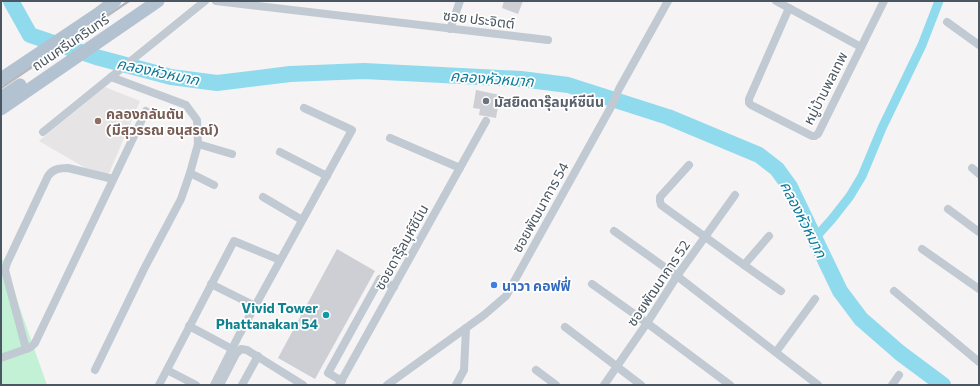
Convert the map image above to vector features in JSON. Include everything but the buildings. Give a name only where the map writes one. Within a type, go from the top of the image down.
[{"type":"main road","name":"ถนนศรีนครินทร์","points":[[1,70],[22,60],[66,31],[103,1]]},
{"type":"main road","points":[[66,31],[115,1]]},
{"type":"main road","name":"ถนนศรีนครินทร์","points":[[1,109],[49,71],[93,41],[155,3]]},
{"type":"main road","points":[[1,79],[22,60]]},
{"type":"main road","points":[[1,98],[49,71]]},
{"type":"street","points":[[43,132],[205,1]]},
{"type":"street","name":"ซอย ประจิตต์","points":[[216,1],[548,40]]},
{"type":"street","points":[[450,28],[460,1]]},
{"type":"street","name":"ซอยพัฒนาการ 54","points":[[387,385],[484,315],[506,296],[668,1]]},
{"type":"street","points":[[776,1],[861,47]]},
{"type":"street","name":"หมู่บ้านพลเทพ","points":[[789,8],[749,99],[749,103],[812,136],[816,136],[884,1]]},
{"type":"street","points":[[947,22],[979,45]]},
{"type":"street","points":[[95,370],[144,269],[181,199],[198,144],[197,120],[186,105],[111,77]]},
{"type":"street","points":[[214,385],[232,348],[352,130],[304,108]]},
{"type":"street","points":[[1,358],[31,347],[35,343],[146,111]]},
{"type":"street","name":"ซอยดารุ๊ลมุห์ซีนีน","points":[[340,383],[486,121]]},
{"type":"street","points":[[390,138],[460,168]]},
{"type":"street","points":[[198,144],[232,154]]},
{"type":"street","points":[[280,152],[327,176]]},
{"type":"street","points":[[689,165],[660,197],[661,205],[781,291]]},
{"type":"street","points":[[26,349],[5,270],[48,176],[58,168],[68,168],[113,180]]},
{"type":"street","points":[[972,168],[979,174]]},
{"type":"street","points":[[190,173],[214,185]]},
{"type":"street","name":"ซอยพัฒนาการ 52","points":[[604,385],[647,323],[677,276],[735,195]]},
{"type":"street","points":[[263,197],[302,220]]},
{"type":"street","points":[[948,209],[979,232]]},
{"type":"street","points":[[614,231],[677,276],[818,385]]},
{"type":"street","points":[[744,265],[769,236]]},
{"type":"street","points":[[159,385],[234,241],[280,260]]},
{"type":"street","points":[[922,249],[979,289]]},
{"type":"street","points":[[340,383],[328,373],[380,279],[394,287]]},
{"type":"street","points":[[211,284],[255,306]]},
{"type":"street","points":[[592,284],[730,385]]},
{"type":"street","points":[[894,291],[979,362]]},
{"type":"street","points":[[776,352],[814,299]]},
{"type":"street","points":[[189,326],[232,348]]},
{"type":"street","points":[[565,327],[641,385]]},
{"type":"street","points":[[456,385],[464,370],[466,328]]},
{"type":"street","points":[[220,385],[236,354],[241,349],[247,350],[258,356],[289,382],[303,385]]},
{"type":"street","points":[[242,385],[258,356]]},
{"type":"street","points":[[166,370],[196,385]]},
{"type":"street","points":[[536,370],[556,385]]},
{"type":"street","points":[[892,385],[899,375]]},
{"type":"shaded area","name":"คลองกลันตัน (มีสุวรรณ อนุสรณ์)","points":[[105,87],[140,101],[106,180],[39,141]]},
{"type":"green space","points":[[1,255],[47,385],[1,385]]},
{"type":"waterway","name":"คลองหัวหมาก","points":[[11,1],[30,35],[96,57],[171,77],[217,83],[290,74],[364,71],[521,79],[568,85],[668,117],[759,155],[777,169],[790,187],[840,291],[861,319],[900,353],[943,385]]},
{"type":"waterway","points":[[815,238],[850,196],[862,176],[882,128],[922,45],[939,1]]},
{"type":"railway","points":[[1,88],[129,1]]},
{"type":"place","name":"มัสยิดดารุ๊ลมุห์ซีนีน","points":[[486,101]]},
{"type":"place","name":"คลองกลันตัน (มีสุวรรณ อนุสรณ์)","points":[[98,121]]},
{"type":"place","name":"นาวา คอฟฟี่","points":[[494,285]]},
{"type":"place","name":"Vivid Tower Phattanakan 54","points":[[326,315]]}]
